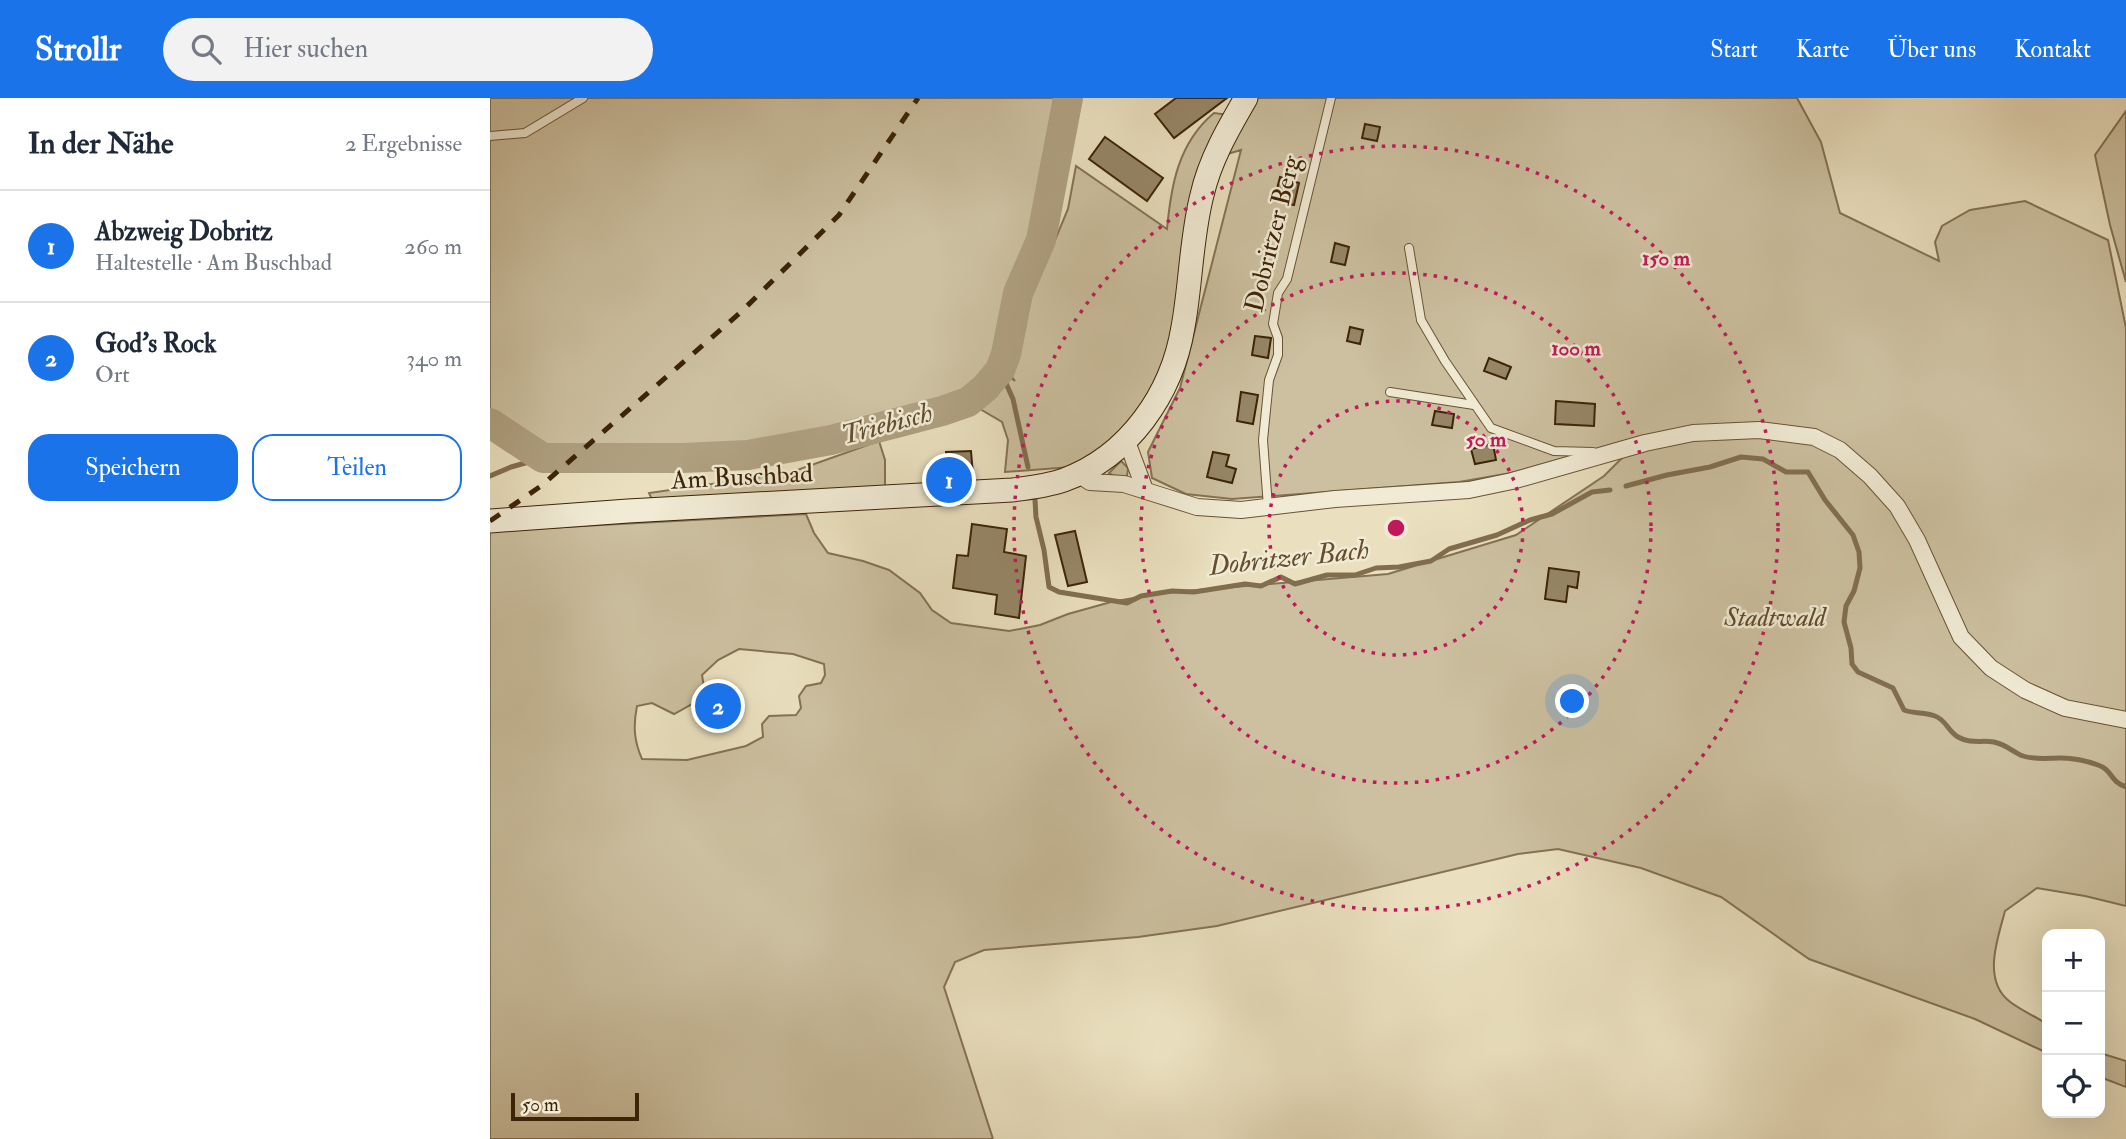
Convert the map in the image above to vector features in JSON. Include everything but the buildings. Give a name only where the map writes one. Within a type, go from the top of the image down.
[{"type":"main road","name":"Am Buschbad","points":[[490,522],[628,511],[1012,490],[1061,481],[1095,465],[1146,419],[1160,397],[1174,365],[1183,330],[1202,195],[1214,158],[1246,98]]},
{"type":"street","points":[[1078,474],[1090,482],[1124,484],[1197,507],[1241,510],[1358,497],[1455,492],[1511,481],[1610,452],[1693,433],[1725,430],[1787,432],[1814,437],[1840,450],[1870,476],[1897,506],[1917,540],[1961,637],[1991,668],[2025,690],[2064,708],[2126,720]]},
{"type":"street","points":[[1126,439],[1145,490]]},
{"type":"lane","points":[[490,136],[525,133],[583,98]]},
{"type":"lane","name":"Dobritzer Berg","points":[[1268,507],[1263,440],[1269,380],[1278,355],[1278,338],[1273,324],[1278,293],[1287,279],[1331,98]]},
{"type":"lane","points":[[1409,248],[1421,320],[1491,428],[1554,452],[1610,452]]},
{"type":"lane","points":[[1390,393],[1474,405]]},
{"type":"green space","points":[[490,98],[1068,98],[1041,240],[1018,293],[1011,337],[1000,370],[1015,381],[1012,377],[1030,300],[1068,209],[1076,166],[1167,229],[1174,181],[1184,152],[1202,125],[1214,113],[1230,115],[1174,334],[1154,390],[1115,438],[1071,467],[1005,472],[1008,440],[1002,422],[968,402],[831,440],[748,455],[682,458],[543,458],[490,423]]},
{"type":"green space","name":"Stadtwald","points":[[1235,98],[1797,98],[1821,142],[1840,213],[1939,261],[1935,242],[1942,226],[1970,210],[2025,201],[2108,240],[2126,328],[2126,906],[2037,888],[2005,911],[1994,958],[1996,981],[2009,1001],[2042,1021],[2042,1051],[1975,1019],[1809,959],[1721,897],[1641,868],[1558,849],[1518,854],[1217,926],[1138,937],[984,950],[955,962],[944,987],[993,1139],[490,1139],[490,531],[806,514],[814,533],[828,553],[889,570],[920,593],[932,610],[951,623],[1009,631],[1040,625],[1111,602],[1162,593],[1388,574],[1516,535],[1604,476],[1641,439],[1641,436],[1511,473],[1459,482],[1232,499],[1186,494],[1152,478],[1148,452],[1180,388],[1241,150],[1214,158]],"holes":[[[739,649],[793,654],[824,664],[825,675],[821,683],[806,686],[799,696],[801,708],[796,715],[769,716],[762,724],[763,737],[746,746],[687,760],[642,759],[635,733],[637,706],[652,703],[674,714],[692,704],[696,692],[704,687],[702,675],[718,660]]]},
{"type":"green space","points":[[2126,111],[2126,282],[2095,155]]},
{"type":"green space","points":[[879,441],[885,460],[885,488],[654,504],[649,493],[789,473]]},
{"type":"green space","points":[[1121,461],[1128,468],[1127,476],[1114,476],[1109,473]]},
{"type":"green space","points":[[2105,1055],[2126,1061],[2126,1087],[2105,1079]]},
{"type":"waterway","name":"Triebisch","points":[[490,423],[543,458],[682,458],[748,455],[831,440],[968,402],[985,388],[1000,370],[1006,354],[1018,293],[1041,240],[1068,98]]},
{"type":"waterway","name":"Dobritzer Bach","points":[[1000,370],[1013,399],[1028,467]]},
{"type":"waterway","name":"Dobritzer Bach","points":[[1626,486],[1710,467],[1741,457],[1763,459],[1786,472],[1808,472],[1825,500],[1853,535],[1859,552],[1860,568],[1854,591],[1846,606],[1844,622],[1852,664],[1858,672],[1893,688],[1904,710],[1939,718],[1962,739],[1994,742],[2027,757],[2080,760],[2094,764],[2103,767],[2117,782],[2126,787]]},
{"type":"waterway","points":[[490,476],[543,458]]},
{"type":"waterway","name":"Dobritzer Bach","points":[[1035,500],[1049,587],[1059,592],[1127,603],[1141,596],[1172,591],[1194,592],[1245,584],[1261,586],[1281,577],[1295,584],[1327,575],[1355,575],[1376,568],[1431,561],[1449,549],[1497,535],[1530,520],[1552,514],[1592,492],[1610,490]]},
{"type":"railway","points":[[490,521],[541,486],[741,312],[839,215],[918,98]]},
{"type":"place","name":"Abzweig Dobritz","points":[[949,480]]},
{"type":"place","name":"God's Rock","points":[[718,706]]}]
